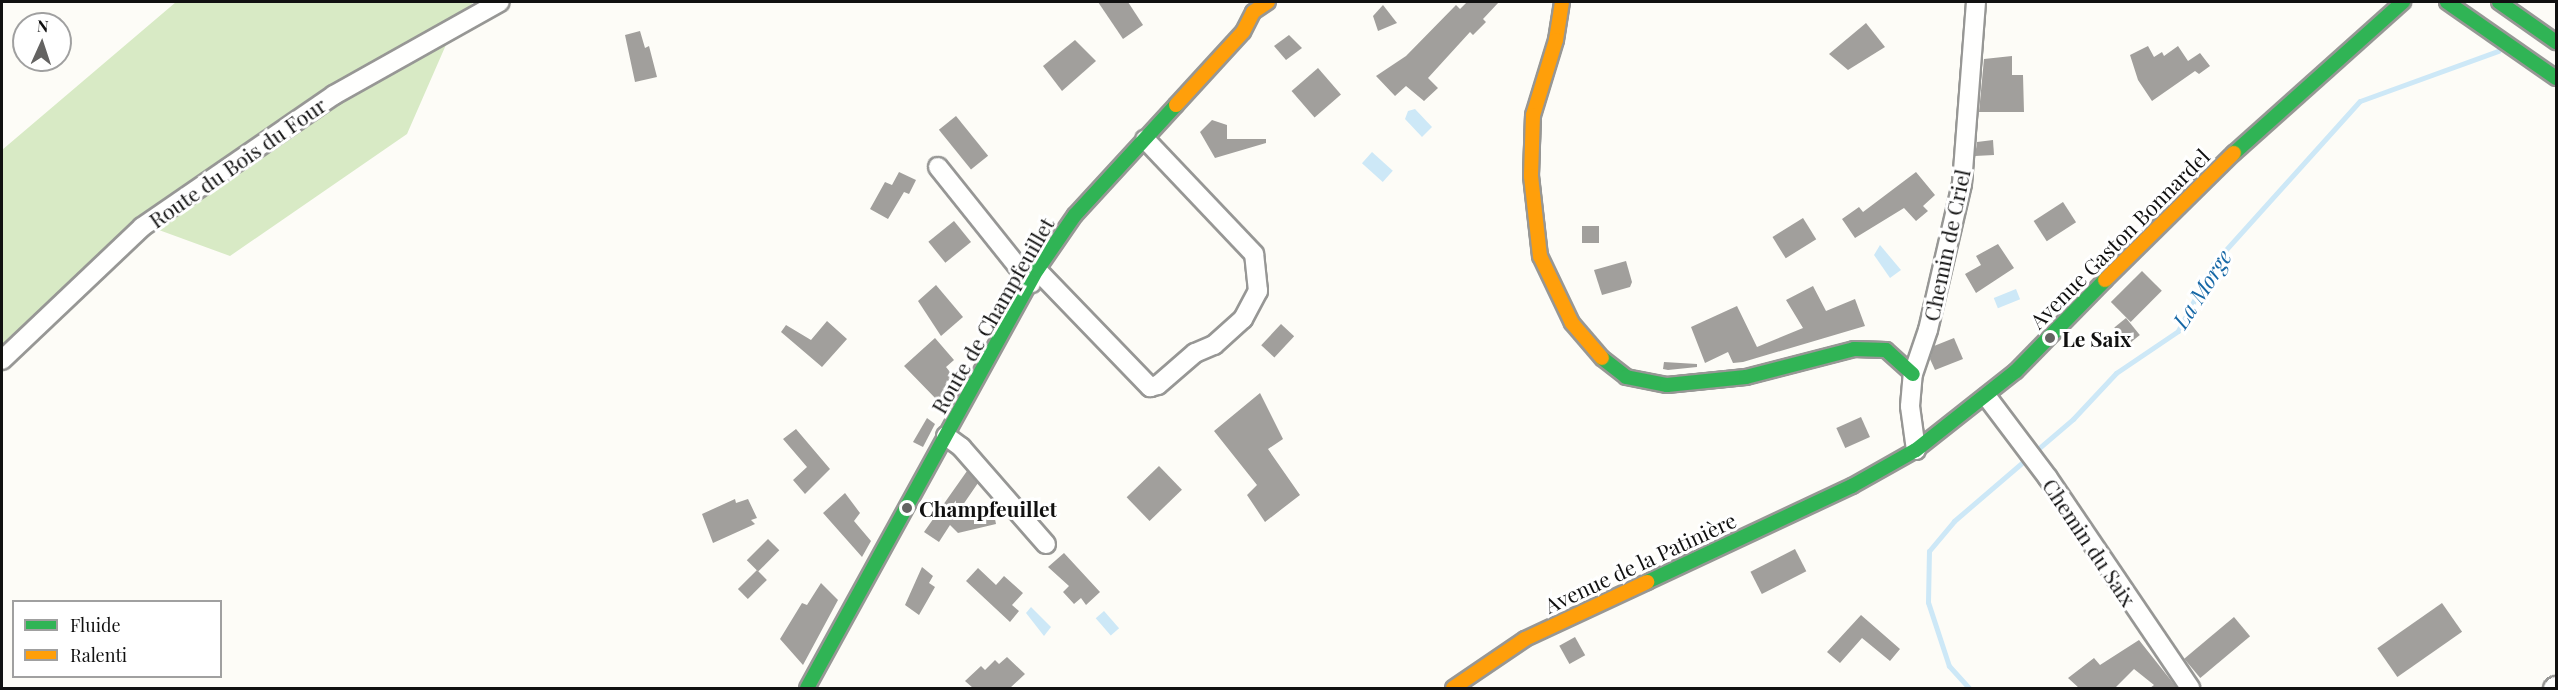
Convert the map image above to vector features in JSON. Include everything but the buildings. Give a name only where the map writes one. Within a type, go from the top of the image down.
[{"type":"main road","name":"Route de Champfeuillet","points":[[807,688],[1034,276],[1075,215],[1243,32],[1253,12],[1268,2]]},
{"type":"main road","points":[[1562,2],[1556,40],[1533,115],[1531,176],[1540,256],[1572,323],[1596,353],[1626,377],[1667,385],[1746,377],[1854,349],[1886,350],[1913,374]]},
{"type":"main road","name":"Avenue Gaston Bonnardel","points":[[1852,486],[1916,450],[1987,398],[2206,178],[2403,2]]},
{"type":"main road","points":[[2447,2],[2556,78]]},
{"type":"main road","points":[[2499,2],[2556,42]]},
{"type":"main road","name":"Avenue de la Patinière","points":[[1453,688],[1525,639],[1852,486]]},
{"type":"street","name":"Route du Bois du Four","points":[[2,360],[142,227],[334,95],[500,2]]},
{"type":"street","name":"Chemin de Criel","points":[[1916,450],[1910,406],[1913,374],[1928,330],[1962,184],[1976,2]]},
{"type":"street","points":[[938,167],[1034,276],[1150,387],[1158,385],[1195,353],[1214,345],[1243,319],[1258,291],[1254,254],[1145,139]]},
{"type":"street","name":"Chemin du Saix","points":[[1987,398],[2039,466],[2190,688]]},
{"type":"street","points":[[946,436],[961,447],[1046,543]]},
{"type":"green space","points":[[176,2],[474,2],[459,15],[407,134],[230,256],[137,222],[2,373],[2,150]]},
{"type":"water","points":[[1415,109],[1432,127],[1422,137],[1405,119],[1408,111]]},
{"type":"water","points":[[1372,152],[1393,171],[1383,182],[1362,163]]},
{"type":"water","points":[[1880,245],[1901,270],[1890,278],[1874,255]]},
{"type":"water","points":[[2016,289],[2020,299],[1998,308],[1994,298]]},
{"type":"water","points":[[1031,607],[1051,627],[1044,636],[1026,613]]},
{"type":"water","points":[[1104,611],[1119,628],[1111,636],[1096,618]]},
{"type":"waterway","name":"La Morge","points":[[1969,688],[1949,666],[1928,602],[1929,551],[1954,521],[2073,419],[2116,373],[2178,331],[2213,264],[2360,101],[2498,51]]},
{"type":"traffic: fast","points":[[2234,153],[2403,2]]},
{"type":"traffic: fast","points":[[2447,2],[2556,78]]},
{"type":"traffic: fast","points":[[2499,2],[2556,42]]},
{"type":"traffic: fast","points":[[807,688],[1037,270],[1075,215],[1176,105]]},
{"type":"traffic: fast","points":[[1647,582],[1852,486],[1916,450],[2016,371],[2105,280]]},
{"type":"traffic: fast","points":[[1602,358],[1626,377],[1667,385],[1746,377],[1854,349],[1886,350],[1913,374]]},
{"type":"traffic: slow","points":[[1176,105],[1243,32],[1253,12],[1268,2]]},
{"type":"traffic: slow","points":[[1562,2],[1556,40],[1533,115],[1531,176],[1540,256],[1572,323],[1602,358]]},
{"type":"traffic: slow","points":[[2105,280],[2234,153]]},
{"type":"traffic: slow","points":[[1453,688],[1525,639],[1647,582]]},
{"type":"place","name":"Le Saix","points":[[2050,338]]},
{"type":"place","name":"Champfeuillet","points":[[907,508]]}]
